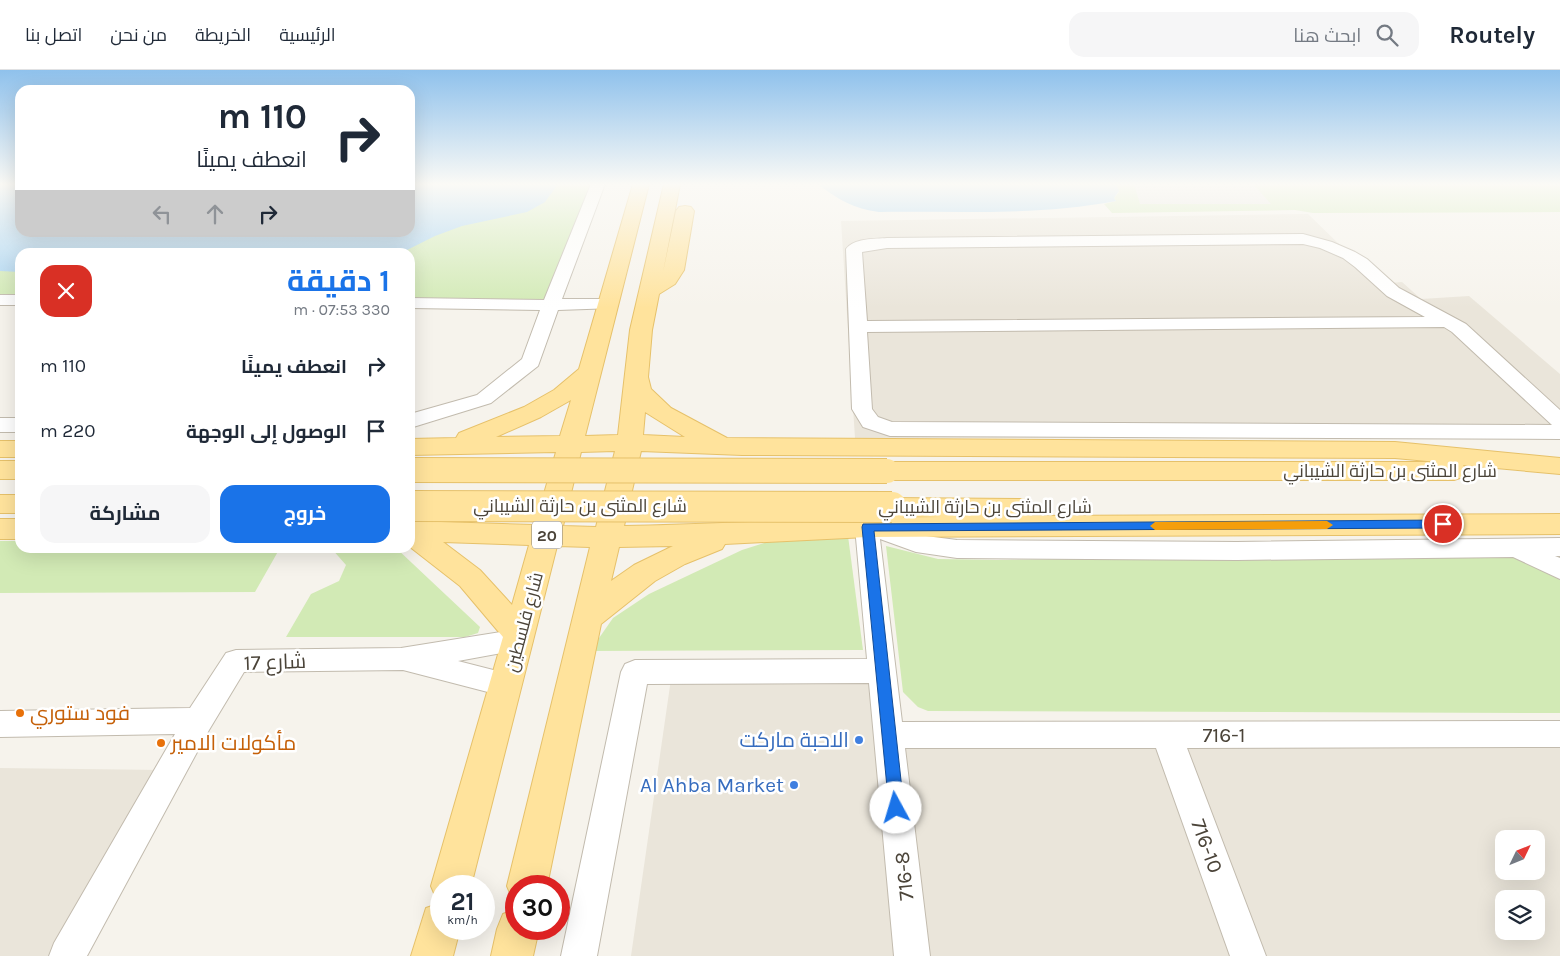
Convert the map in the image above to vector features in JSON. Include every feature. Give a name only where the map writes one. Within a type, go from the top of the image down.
[{"type":"main road","name":"شارع فلسطين","points":[[454,875],[520,638],[630,225]]},
{"type":"main road","points":[[529,875],[606,537],[630,443],[641,330],[663,225]]},
{"type":"main road","points":[[649,292],[668,280],[674,270],[682,225]]},
{"type":"main road","points":[[605,316],[610,336],[632,336],[641,330]]},
{"type":"main road","points":[[447,447],[531,414],[575,387],[590,372]]},
{"type":"main road","points":[[636,374],[640,390],[650,403],[685,426],[725,446]]},
{"type":"main road","points":[[415,447],[630,443],[725,446],[1395,450],[1560,466]]},
{"type":"main road","points":[[0,449],[15,449]]},
{"type":"main road","points":[[0,470],[15,470]]},
{"type":"main road","name":"شارع المثنى بن حارثة الشيباني","points":[[415,470],[1560,472]]},
{"type":"main road","points":[[0,504],[15,504]]},
{"type":"main road","name":"شارع المثنى بن حارثة الشيباني","points":[[415,506],[879,521],[1560,509]]},
{"type":"main road","points":[[415,532],[606,537],[738,534],[879,521],[1560,524]]},
{"type":"main road","points":[[0,529],[15,529]]},
{"type":"main road","points":[[587,619],[612,595],[639,575],[686,551],[738,534]]},
{"type":"main road","points":[[415,536],[470,578],[520,638]]},
{"type":"main road","points":[[432,956],[436,940]]},
{"type":"main road","points":[[512,956],[516,940]]},
{"type":"street","points":[[415,420],[484,399],[531,362],[582,225]]},
{"type":"street","points":[[1560,421],[1459,328],[1393,292],[1361,262],[1349,255],[1304,239],[865,245],[854,250],[862,409],[870,422],[890,429],[1560,432]]},
{"type":"street","points":[[0,300],[15,300]]},
{"type":"street","points":[[415,303],[551,305],[605,316]]},
{"type":"street","points":[[858,327],[1449,322]]},
{"type":"street","points":[[0,425],[15,425]]},
{"type":"street","points":[[879,521],[895,537],[915,544],[943,548],[1237,551],[1560,547]]},
{"type":"street","name":"716-8","points":[[879,521],[882,671],[912,956]]},
{"type":"street","points":[[1515,549],[1560,570]]},
{"type":"street","name":"شارع 17","points":[[198,721],[236,661],[401,659],[520,638]]},
{"type":"street","name":"شارع 17","points":[[401,659],[507,686]]},
{"type":"street","points":[[580,956],[635,672],[882,671]]},
{"type":"street","points":[[0,724],[198,721]]},
{"type":"street","points":[[67,956],[198,721]]},
{"type":"street","name":"716-1","points":[[889,735],[1560,734]]},
{"type":"street","name":"716-10","points":[[1167,735],[1248,956]]},
{"type":"shaded area","points":[[841,225],[1320,225],[1343,248],[1357,252],[1390,283],[1402,282],[1421,299],[1469,296],[1560,374],[1560,437],[855,438]]},
{"type":"shaded area","points":[[882,671],[889,734],[1560,734],[1560,956],[631,956],[672,672]]},
{"type":"shaded area","points":[[0,768],[162,770],[55,956],[0,956]]},
{"type":"green space","points":[[0,225],[15,225],[15,237],[415,237],[415,225],[580,225],[548,304],[415,304],[415,248],[15,248],[15,306],[0,306]]},
{"type":"green space","points":[[848,536],[863,650],[590,651],[613,618],[649,594],[742,550],[783,537]]},
{"type":"green space","points":[[0,541],[15,541],[15,553],[277,553],[255,592],[0,593]]},
{"type":"green space","points":[[886,546],[938,559],[997,560],[1517,554],[1560,579],[1560,713],[928,711],[918,707],[903,692]]},
{"type":"green space","points":[[335,553],[401,553],[480,627],[478,633],[465,637],[286,637],[311,594],[339,581],[346,565]]},
{"type":"water","points":[[0,225],[15,225],[15,237],[415,237],[415,225],[465,225],[435,236],[411,248],[15,248],[15,272],[0,271]]},
{"type":"slow traffic","points":[[1155,526],[1327,525]]},
{"type":"place","name":"فود ستوري","points":[[20,713]]},
{"type":"place","name":"الاحبة ماركت","points":[[859,740]]},
{"type":"place","name":"مأكولات الامير","points":[[161,743]]},
{"type":"place","name":"Al Ahba Market","points":[[794,785]]},
{"type":"route","points":[[896,808],[867,527],[1443,524]]}]
